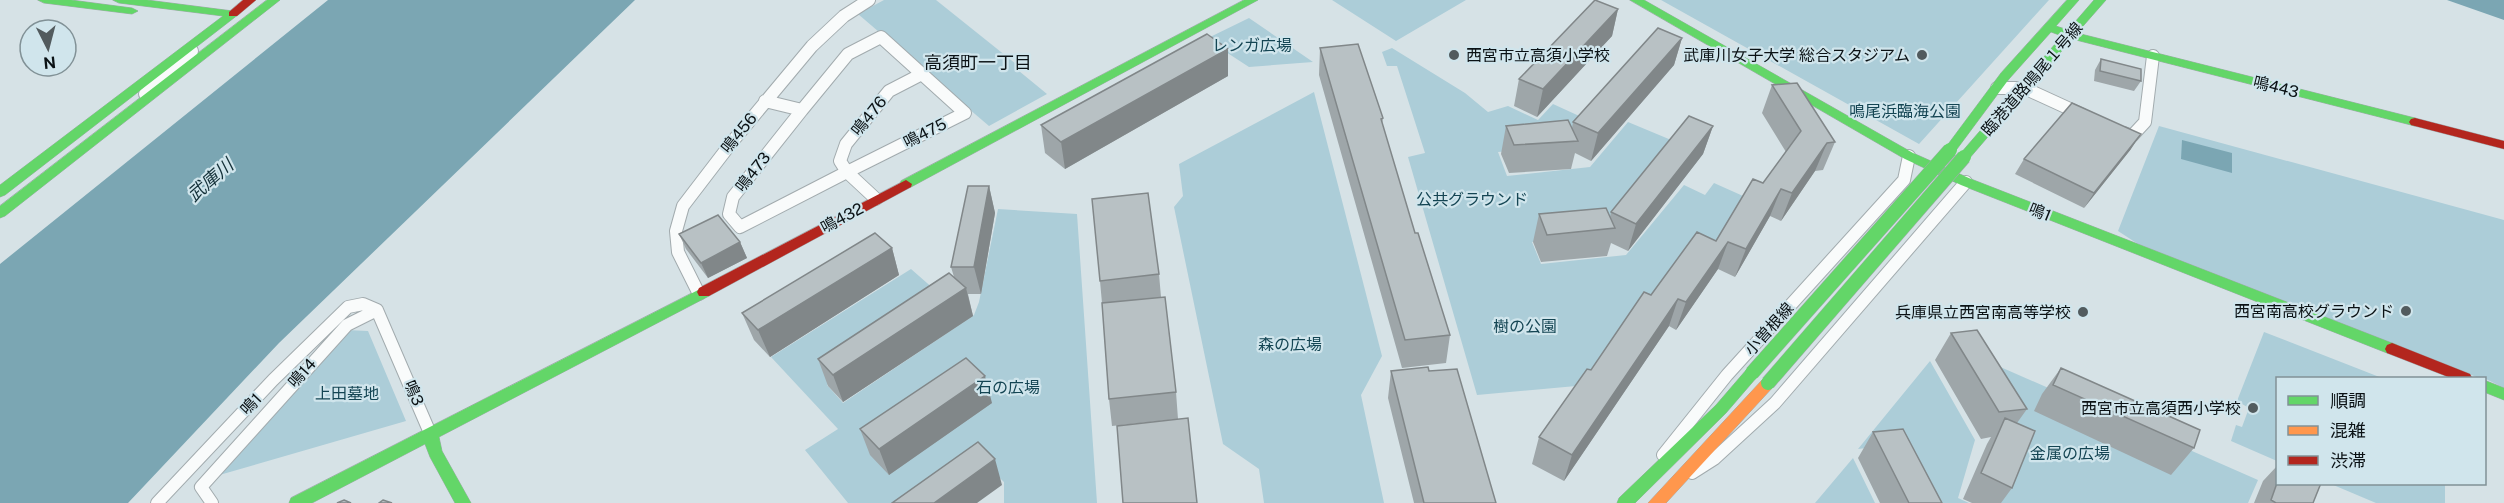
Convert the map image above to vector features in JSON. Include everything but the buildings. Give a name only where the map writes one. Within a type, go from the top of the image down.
[{"type":"street","points":[[44,0],[228,18]]},
{"type":"street","points":[[119,0],[228,18]]},
{"type":"street","points":[[0,192],[250,0]]},
{"type":"street","points":[[0,213],[274,0]]},
{"type":"street","name":"鳴456","points":[[699,294],[677,254],[676,223],[683,206],[765,101],[826,30],[857,6],[869,0]]},
{"type":"street","name":"鳴432","points":[[297,503],[699,294],[1252,0]]},
{"type":"street","name":"鳴1","points":[[1636,0],[1909,156],[1966,182],[2462,377]]},
{"type":"street","name":"臨港道路鳴尾１号線","points":[[1627,501],[1721,409],[1950,150],[1997,88],[2073,0]]},
{"type":"street","name":"臨港道路鳴尾１号線","points":[[1669,489],[1768,383],[2100,0]]},
{"type":"street","name":"鳴443","points":[[2048,27],[2070,35],[2504,145]]},
{"type":"street","points":[[136,108],[140,98],[193,50],[202,38]]},
{"type":"street","name":"鳴475","points":[[802,110],[848,54],[881,38],[965,113],[847,172]]},
{"type":"street","points":[[2112,128],[2132,136],[2145,122],[2153,56]]},
{"type":"street","name":"鳴476","points":[[847,172],[840,161],[846,144],[889,90],[920,75]]},
{"type":"street","points":[[1997,88],[2024,88],[2092,119]]},
{"type":"street","points":[[765,101],[802,110]]},
{"type":"street","name":"鳴473","points":[[802,110],[733,197],[729,214],[740,227],[847,172]]},
{"type":"street","name":"小曽根線","points":[[1627,501],[1727,375],[1904,180],[1909,156]]},
{"type":"street","points":[[847,172],[876,199]]},
{"type":"street","points":[[1656,503],[1669,489],[1714,459],[1775,404],[1966,182]]},
{"type":"street","name":"鳴1","points":[[157,503],[273,380],[348,307],[363,304],[377,310]]},
{"type":"street","name":"鳴3","points":[[377,310],[430,433],[435,452],[463,503]]},
{"type":"street","name":"鳴14","points":[[212,503],[201,487],[347,325],[377,310]]},
{"type":"street","points":[[2486,387],[2504,394]]},
{"type":"green space","points":[[884,0],[936,0],[1016,64],[1019,71],[1047,94],[989,126],[858,14]]},
{"type":"green space","points":[[1332,0],[1466,0],[1396,41]]},
{"type":"green space","name":"武庫川女子大学 総合スタジアム","points":[[1661,0],[2049,0],[1919,144]]},
{"type":"green space","name":"レンガ広場","points":[[1249,18],[1313,62],[1249,67],[1206,39]]},
{"type":"green space","name":"樹の公園","points":[[1392,48],[1465,93],[1488,112],[1508,106],[1538,120],[1553,104],[1588,120],[1566,146],[1498,152],[1507,176],[1590,167],[1628,122],[1676,142],[1601,234],[1532,242],[1541,264],[1626,255],[1684,185],[1705,195],[1714,183],[1752,200],[1587,385],[1477,395],[1408,157],[1425,153],[1397,66],[1387,66],[1382,52]]},
{"type":"green space","name":"森の広場","points":[[1314,92],[1382,356],[1361,395],[1384,503],[1264,503],[1259,469],[1223,444],[1174,207],[1183,196],[1179,164]]},
{"type":"green space","name":"西宮南高校グラウンド","points":[[2159,126],[2504,220],[2504,388],[2486,377],[2476,377],[2138,244],[2118,231]]},
{"type":"green space","name":"石の広場","points":[[998,209],[1077,214],[1097,503],[1004,503],[1004,482],[984,463],[930,503],[848,503],[805,450],[838,429],[771,357],[911,269],[951,304],[827,385],[843,403],[974,315],[979,302]]},
{"type":"green space","name":"上田墓地","points":[[346,330],[368,331],[406,421],[216,476]]},
{"type":"green space","points":[[2264,332],[2379,377],[2276,377],[2276,461],[2231,441],[2236,425],[2242,427],[2249,408],[2237,401]]},
{"type":"green space","name":"金属の広場","points":[[1964,351],[2258,480],[2248,503],[2000,503],[2020,456]]},
{"type":"green space","points":[[1930,361],[1975,440],[1958,498],[1969,503],[1914,503],[1883,446],[1858,449]]},
{"type":"green space","points":[[1853,458],[1875,503],[1815,503]]},
{"type":"green space","points":[[2333,485],[2445,485],[2445,503],[2376,503]]},
{"type":"water","name":"武庫川","points":[[328,0],[635,0],[279,343],[128,503],[0,503],[0,264]]},
{"type":"water","points":[[2447,0],[2504,0],[2504,20]]},
{"type":"water","points":[[2182,140],[2232,153],[2232,173],[2181,159]]},
{"type":"traffic: fast","points":[[44,0],[132,11]]},
{"type":"traffic: fast","points":[[0,192],[233,14],[119,0]]},
{"type":"traffic: fast","points":[[0,213],[274,0]]},
{"type":"traffic: fast","points":[[906,184],[1252,0]]},
{"type":"traffic: fast","points":[[1636,0],[1909,156],[1966,182],[2392,349]]},
{"type":"traffic: fast","points":[[1950,150],[2005,76],[2073,0]]},
{"type":"traffic: fast","points":[[1964,157],[2100,0]]},
{"type":"traffic: fast","points":[[2048,27],[2070,35],[2415,122]]},
{"type":"traffic: fast","points":[[1752,373],[1950,150]]},
{"type":"traffic: fast","points":[[1768,383],[1964,157]]},
{"type":"traffic: fast","points":[[297,503],[704,292]]},
{"type":"traffic: fast","points":[[1625,503],[1721,409],[1752,373]]},
{"type":"traffic: fast","points":[[2486,387],[2504,394]]},
{"type":"traffic: fast","points":[[430,433],[435,452],[463,503]]},
{"type":"traffic: slow","points":[[1656,503],[1768,383]]},
{"type":"traffic: jam","points":[[233,14],[250,0]]},
{"type":"traffic: jam","points":[[2415,122],[2504,145]]},
{"type":"traffic: jam","points":[[704,292],[906,184]]},
{"type":"traffic: jam","points":[[2392,349],[2462,377]]},
{"type":"place","name":"西宮市立高須小学校","points":[[1454,55]]},
{"type":"place","name":"武庫川女子大学 総合スタジアム","points":[[1922,55]]},
{"type":"place","name":"西宮南高校グラウンド","points":[[2406,311]]},
{"type":"place","name":"兵庫県立西宮南高等学校","points":[[2083,312]]},
{"type":"place","name":"西宮市立高須西小学校","points":[[2253,408]]},
{"type":"district","name":"高須町一丁目","points":[[978,62]]},
{"type":"park label","name":"鳴尾浜臨海公園","points":[[1905,111]]},
{"type":"park label","name":"公共グラウンド","points":[[1472,199]]}]
